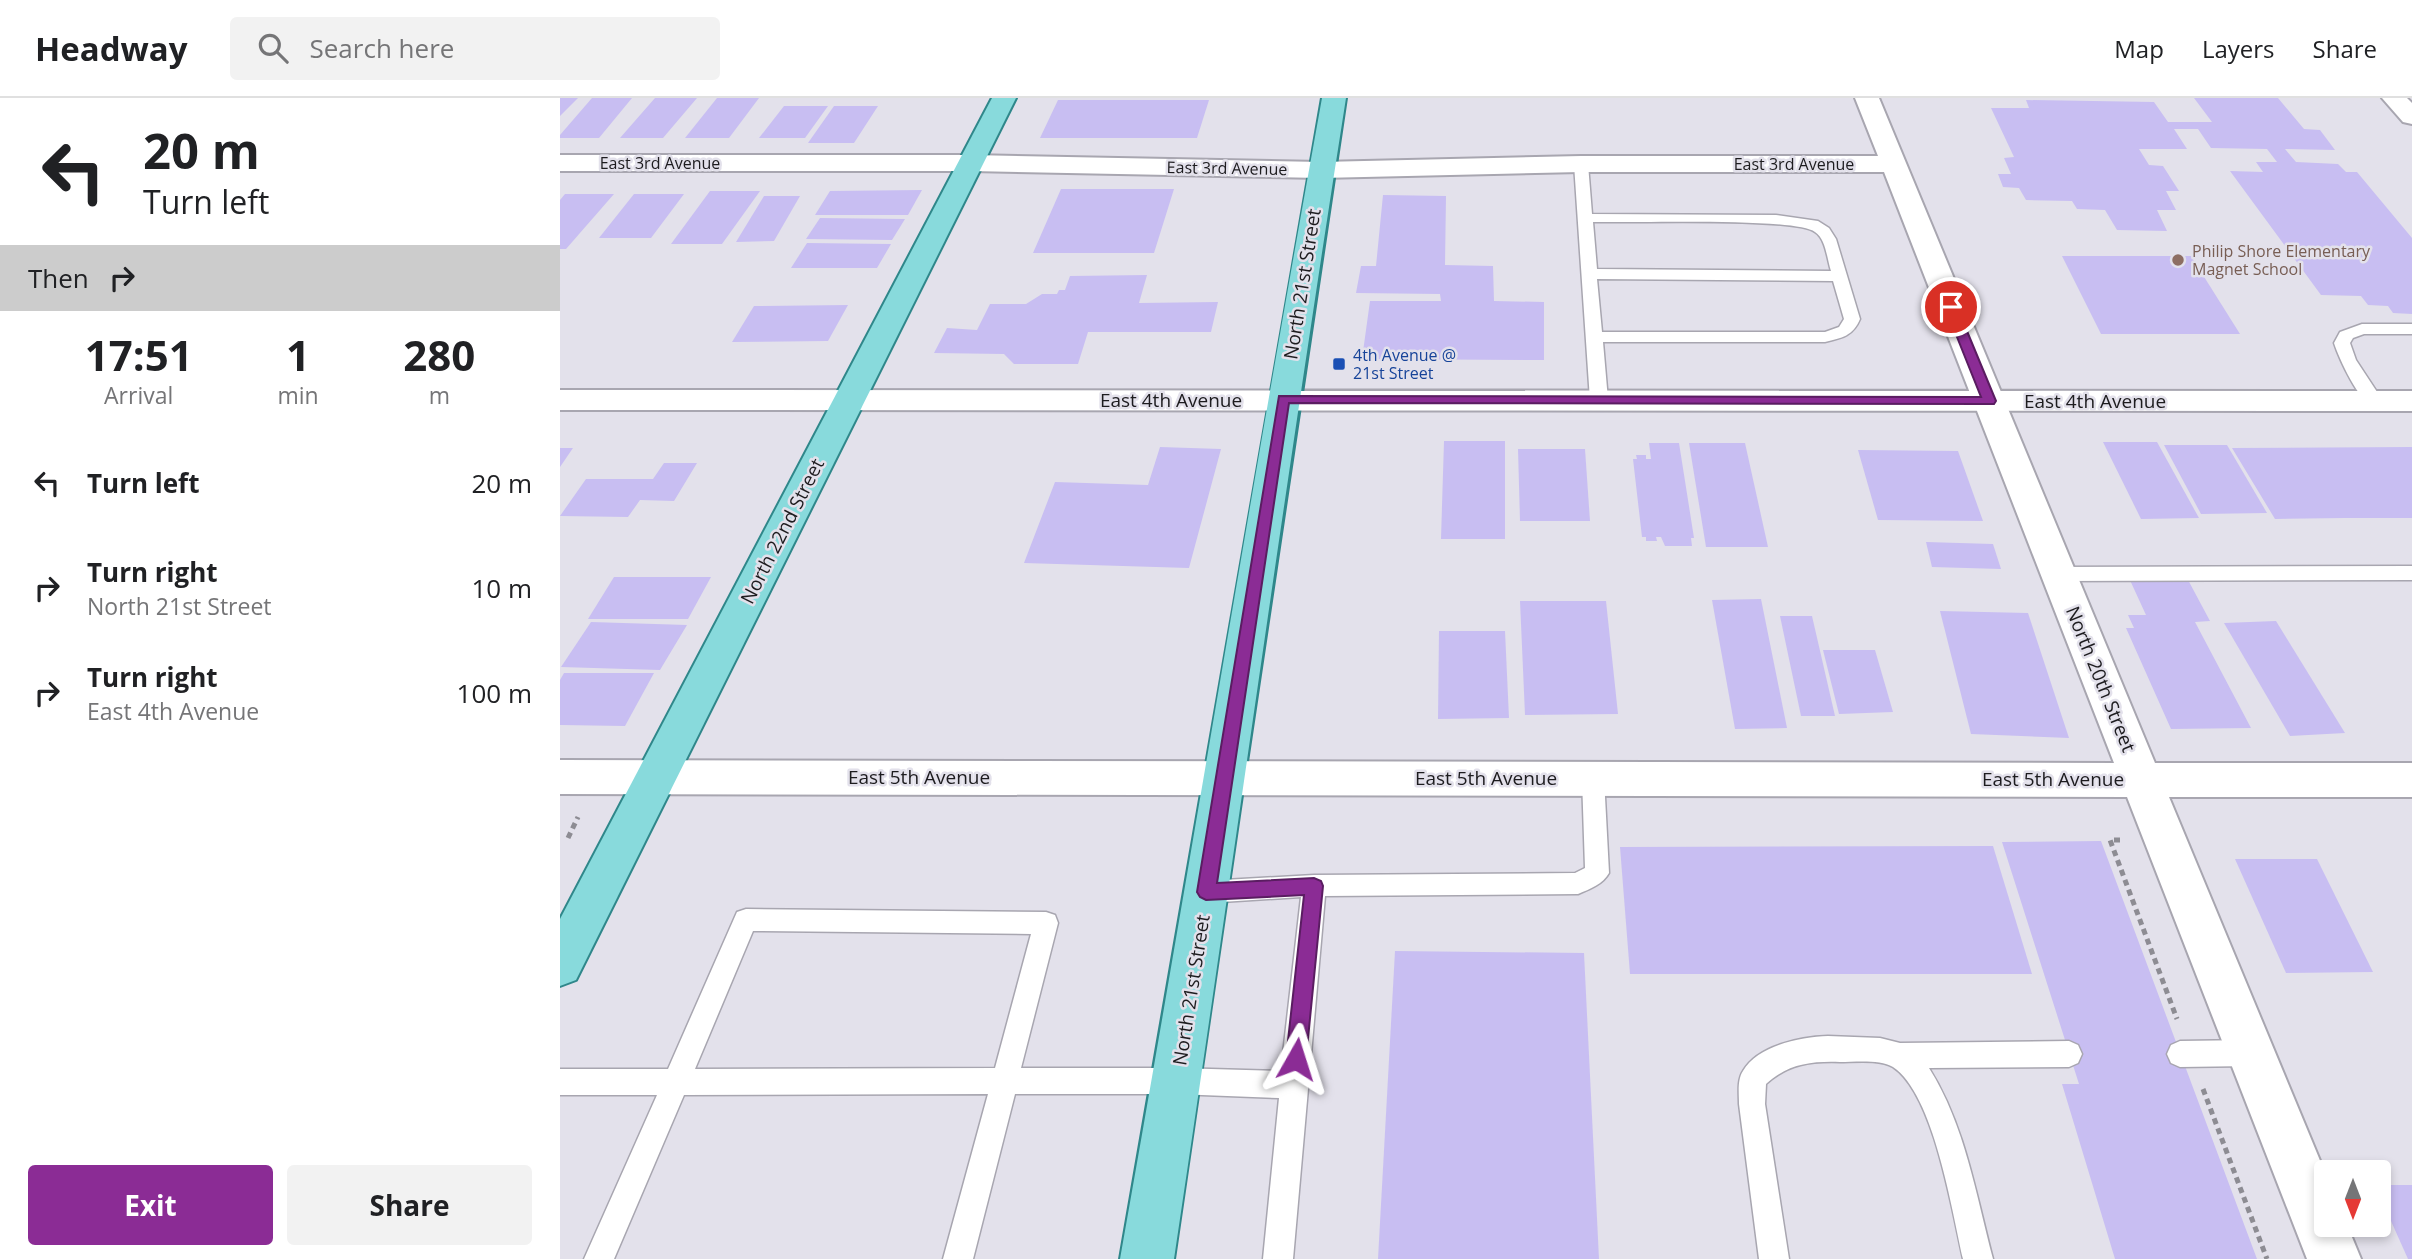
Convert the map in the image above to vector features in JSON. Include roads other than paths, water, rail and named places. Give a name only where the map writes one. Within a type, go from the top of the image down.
[{"type":"main road","name":"North 22nd Street","points":[[560,965],[1004,98]]},
{"type":"main road","name":"North 21st Street","points":[[1147,1259],[1226,778],[1283,399],[1334,98]]},
{"type":"street","name":"North 20th Street","points":[[1867,98],[2334,1259]]},
{"type":"street","points":[[2394,98],[2412,117]]},
{"type":"street","name":"East 3rd Avenue","points":[[560,163],[971,163],[1321,170],[1581,164],[1894,164]]},
{"type":"street","name":"East 4th Avenue","points":[[560,400],[2412,401]]},
{"type":"street","name":"East 5th Avenue","points":[[560,777],[2412,780]]},
{"type":"lane","points":[[1581,164],[1600,400]]},
{"type":"lane","points":[[1585,218],[1776,219],[1813,224],[1824,231],[1829,239],[1852,319],[1850,327],[1840,334],[1825,337],[1595,338]]},
{"type":"lane","points":[[1590,274],[1839,276]]},
{"type":"lane","points":[[2374,401],[2348,360],[2342,343],[2346,335],[2362,329],[2412,329]]},
{"type":"lane","points":[[2059,574],[2412,573]]},
{"type":"lane","points":[[1206,892],[1314,886],[1578,883],[1597,873],[1593,778]]},
{"type":"lane","points":[[1278,1259],[1314,886]]},
{"type":"lane","points":[[599,1259],[746,920],[1046,923],[958,1259]]},
{"type":"lane","points":[[1774,1259],[1752,1104],[1753,1078],[1770,1061],[1795,1051],[1867,1050],[1900,1056],[2069,1054]]},
{"type":"lane","points":[[2180,1054],[2251,1053]]},
{"type":"lane","points":[[1900,1056],[1925,1082],[1940,1115],[1978,1259]]},
{"type":"lane","points":[[560,1082],[1176,1080],[1293,1085]]},
{"type":"place","name":"Philip Shore Elementary Magnet School","points":[[2178,260]]},
{"type":"place","name":"4th Avenue @ 21st Street","points":[[1339,364]]}]
